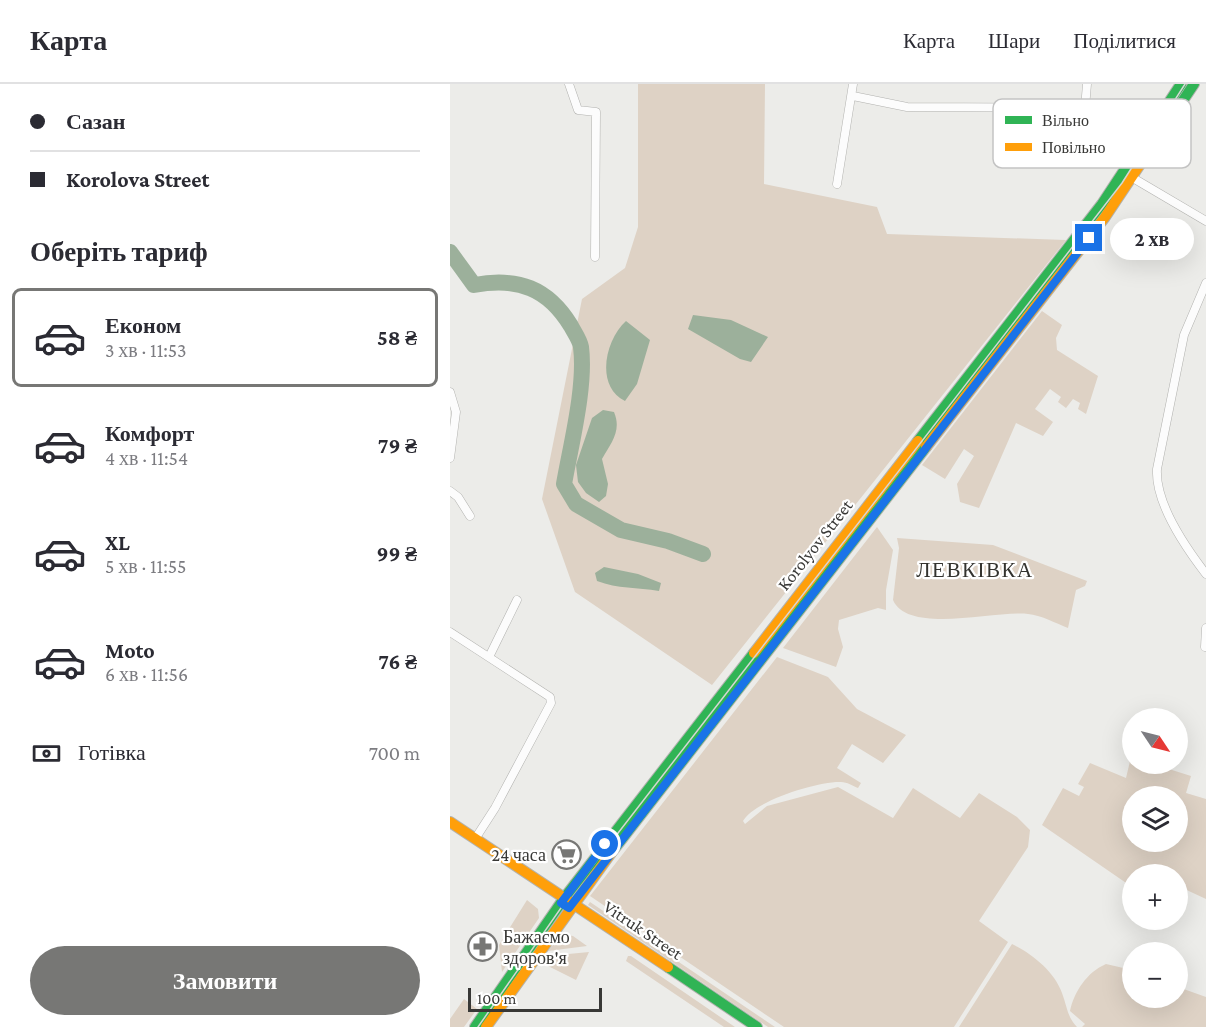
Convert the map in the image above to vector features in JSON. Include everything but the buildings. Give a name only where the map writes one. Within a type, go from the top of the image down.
[{"type":"main road","name":"Korolyov Street","points":[[1174,99],[1181,84]]},
{"type":"main road","points":[[1182,99],[1194,84]]},
{"type":"main road","name":"Korolyov Street","points":[[475,1027],[567,903],[1129,168]]},
{"type":"main road","points":[[486,1027],[567,903],[1133,178],[1138,168]]},
{"type":"main road","name":"Vitruk Street","points":[[450,822],[567,903],[757,1027]]},
{"type":"main road","points":[[450,828],[567,903],[747,1027]]},
{"type":"street","points":[[569,84],[578,110],[596,112],[595,257]]},
{"type":"street","points":[[837,184],[853,96],[853,84]]},
{"type":"street","points":[[1086,99],[1087,84]]},
{"type":"street","points":[[853,96],[907,107],[993,107]]},
{"type":"street","points":[[1133,178],[1206,221]]},
{"type":"street","points":[[1206,283],[1184,335],[1156,469],[1156,486],[1188,551],[1206,574]]},
{"type":"street","points":[[450,392],[456,412],[450,458]]},
{"type":"street","points":[[450,491],[458,497],[470,516]]},
{"type":"street","points":[[489,657],[517,600]]},
{"type":"street","points":[[1205,647],[1206,628]]},
{"type":"street","points":[[450,632],[550,697],[551,703],[495,808],[475,838]]},
{"type":"shaded area","points":[[638,84],[765,84],[764,184],[877,207],[887,234],[1066,240],[712,685],[575,592],[542,499],[582,299],[625,268],[638,227]]},
{"type":"shaded area","points":[[1042,311],[1062,325],[1056,338],[1057,350],[1098,376],[1086,414],[1078,409],[1080,403],[1073,399],[1066,408],[1058,402],[1061,397],[1050,389],[1035,409],[1053,422],[1043,436],[1016,423],[979,508],[960,502],[957,484],[974,456],[964,449],[945,479],[922,465]]},
{"type":"shaded area","points":[[693,315],[731,320],[768,337],[751,362],[740,359],[688,329]]},
{"type":"shaded area","points":[[626,321],[650,340],[637,384],[625,401],[610,385],[606,362],[613,339]]},
{"type":"shaded area","points":[[603,410],[614,412],[617,425],[612,442],[602,459],[608,484],[606,496],[599,502],[586,493],[578,482],[576,465],[592,418]]},
{"type":"shaded area","points":[[877,527],[893,550],[886,590],[886,610],[878,608],[839,620],[838,629],[843,647],[836,667],[783,648]]},
{"type":"shaded area","points":[[897,538],[993,545],[1087,581],[1085,586],[1076,590],[1068,628],[1028,614],[954,619],[916,616],[902,610],[893,600],[899,548]]},
{"type":"shaded area","points":[[604,567],[638,574],[661,583],[659,591],[620,587],[597,581],[595,573]]},
{"type":"shaded area","points":[[777,657],[828,677],[857,709],[906,735],[883,763],[852,744],[837,768],[861,783],[858,788],[841,782],[803,789],[760,806],[743,821],[745,824],[767,806],[838,787],[893,818],[913,788],[960,818],[979,793],[1017,817],[1030,830],[1028,847],[979,921],[1008,942],[954,1027],[784,1027],[590,896]]},
{"type":"shaded area","points":[[1090,763],[1126,778],[1127,774],[1185,774],[1191,776],[1188,786],[1122,786],[1122,852],[1188,852],[1188,794],[1206,799],[1206,899],[1188,891],[1188,864],[1122,864],[1122,880],[1042,825],[1063,788],[1079,796],[1084,787],[1078,784]]},
{"type":"shaded area","points":[[527,900],[538,909],[539,918],[502,972],[499,945]]},
{"type":"shaded area","points":[[590,902],[775,1027],[768,1027],[588,905]]},
{"type":"shaded area","points":[[561,934],[573,936],[587,946],[548,951]]},
{"type":"shaded area","points":[[1012,944],[1034,958],[1054,977],[1069,1015],[1077,1027],[959,1027]]},
{"type":"shaded area","points":[[589,952],[576,980],[538,961],[548,956]]},
{"type":"shaded area","points":[[628,956],[735,1027],[724,1027],[626,961]]},
{"type":"shaded area","points":[[1106,964],[1122,968],[1122,1008],[1188,1008],[1188,991],[1206,997],[1206,1027],[1082,1027],[1085,1024],[1070,1011],[1072,1004],[1087,977]]},
{"type":"shaded area","points":[[464,999],[477,1009],[464,1027],[450,1027],[450,1019]]},
{"type":"waterway","points":[[450,252],[474,285],[518,284],[542,294],[562,313],[578,339],[581,347],[581,379],[577,415],[564,484],[576,504],[621,530],[668,541],[703,554]]},
{"type":"tram line","points":[[1175,99],[1185,84]]},
{"type":"tram line","points":[[478,1027],[570,895],[1132,168]]},
{"type":"traffic: fast","points":[[1171,99],[1181,84]]},
{"type":"traffic: fast","points":[[1184,99],[1194,84]]},
{"type":"traffic: fast","points":[[918,441],[1102,204],[1126,168]]},
{"type":"traffic: fast","points":[[611,853],[926,447]]},
{"type":"traffic: fast","points":[[475,1027],[565,897],[754,653]]},
{"type":"traffic: fast","points":[[668,967],[757,1027]]},
{"type":"traffic: slow","points":[[926,447],[1105,217],[1138,168]]},
{"type":"traffic: slow","points":[[754,653],[918,441]]},
{"type":"traffic: slow","points":[[450,822],[668,967]]},
{"type":"traffic: slow","points":[[486,1027],[611,853]]},
{"type":"place","name":"24 часа","points":[[567,855]]},
{"type":"place","name":"Бажаємо здоров'я","points":[[482,947]]},
{"type":"district","name":"ЛЕВКІВКА","points":[[975,570]]},
{"type":"route","points":[[605,844],[561,903],[569,908],[573,903],[728,700],[1089,238]]}]
